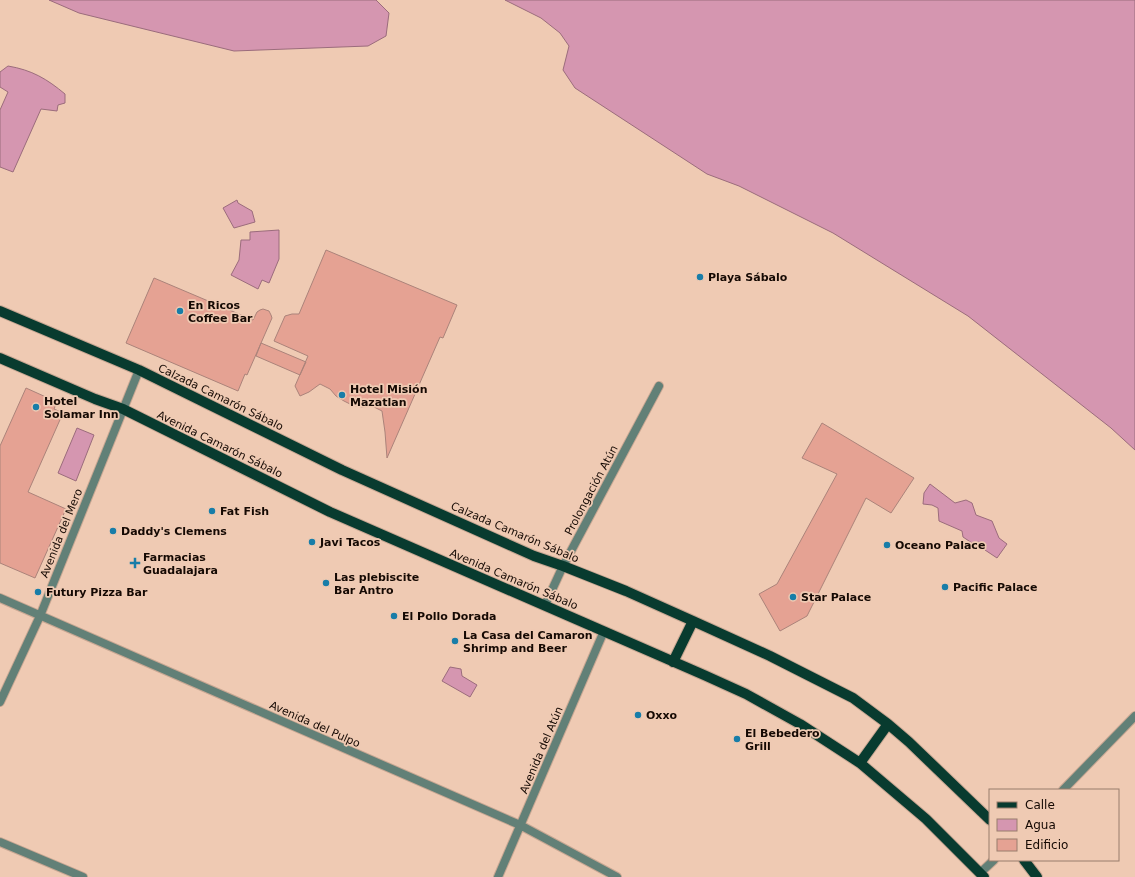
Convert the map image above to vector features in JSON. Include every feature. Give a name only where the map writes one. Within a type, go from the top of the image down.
[{"type":"main road","name":"Calzada Camarón Sábalo","points":[[0,311],[139,370],[342,470],[534,556],[563,566],[693,621],[770,656],[853,698],[909,742],[989,819]]},
{"type":"main road","name":"Avenida Camarón Sábalo","points":[[0,358],[122,409],[330,512],[673,662],[704,674],[760,702],[800,724],[860,763],[926,819],[982,875]]},
{"type":"main road","points":[[673,662],[693,621]]},
{"type":"main road","points":[[860,763],[888,724]]},
{"type":"main road","points":[[1025,861],[1037,877]]},
{"type":"street","name":"Avenida del Mero","points":[[0,702],[40,616],[122,409],[139,370]]},
{"type":"street","name":"Prolongación Atún","points":[[545,605],[563,566],[659,386]]},
{"type":"street","name":"Avenida del Pulpo","points":[[0,598],[520,825],[617,877]]},
{"type":"street","name":"Avenida del Atún","points":[[498,877],[604,631]]},
{"type":"street","points":[[1064,789],[1133,721]]},
{"type":"street","points":[[0,842],[83,877]]},
{"type":"street","points":[[982,875],[993,861]]},
{"type":"water","points":[[49,0],[376,0],[389,13],[386,36],[368,46],[234,51],[79,13]]},
{"type":"water","points":[[505,0],[1135,0],[1135,450],[1111,428],[968,316],[833,233],[739,186],[707,174],[575,88],[563,70],[569,46],[560,33],[541,18]]},
{"type":"water","points":[[8,66],[39,76],[65,94],[65,103],[58,105],[57,111],[41,109],[13,172],[0,167],[0,110],[8,92],[0,87],[0,72]]},
{"type":"water","points":[[237,200],[238,203],[252,211],[255,222],[234,228],[223,208]]},
{"type":"water","points":[[279,230],[279,259],[269,283],[262,280],[258,289],[231,275],[239,260],[241,240],[250,240],[250,232]]},
{"type":"water","points":[[77,428],[94,435],[76,481],[58,473]]},
{"type":"water","points":[[930,484],[955,503],[966,500],[972,503],[976,515],[992,521],[999,538],[1007,544],[997,558],[985,550],[986,545],[981,542],[972,543],[963,537],[962,531],[939,521],[938,508],[932,505],[923,504],[924,493]]},
{"type":"water","points":[[450,667],[461,669],[462,676],[477,685],[470,697],[442,681]]},
{"type":"building","points":[[326,250],[457,305],[443,338],[440,337],[387,458],[382,411],[372,406],[362,407],[352,405],[336,396],[330,389],[320,384],[309,392],[300,396],[295,386],[308,356],[274,341],[285,316],[299,314]]},
{"type":"building","points":[[154,278],[253,320],[257,312],[260,310],[263,309],[269,311],[272,318],[247,375],[245,374],[238,391],[126,343]]},
{"type":"building","points":[[261,343],[306,362],[300,375],[256,356]]},
{"type":"building","points":[[26,388],[57,402],[54,409],[63,413],[28,492],[66,509],[35,578],[0,563],[0,446]]},
{"type":"building","points":[[822,423],[914,478],[891,513],[866,498],[807,616],[780,631],[759,594],[777,584],[837,474],[802,458]]},
{"type":"place","name":"Playa Sábalo","points":[[700,277]]},
{"type":"place","name":"En Ricos Coffee Bar","points":[[180,311]]},
{"type":"place","name":"Hotel Misión Mazatlan","points":[[342,395]]},
{"type":"place","name":"Hotel Solamar Inn","points":[[36,407]]},
{"type":"place","name":"Fat Fish","points":[[212,511]]},
{"type":"place","name":"Daddy's Clemens","points":[[113,531]]},
{"type":"place","name":"Javi Tacos","points":[[312,542]]},
{"type":"place","name":"Oceano Palace","points":[[887,545]]},
{"type":"place","name":"Farmacias Guadalajara","points":[[135,563]]},
{"type":"place","name":"Las plebiscite Bar Antro","points":[[326,583]]},
{"type":"place","name":"Pacific Palace","points":[[945,587]]},
{"type":"place","name":"Futury Pizza Bar","points":[[38,592]]},
{"type":"place","name":"Star Palace","points":[[793,597]]},
{"type":"place","name":"El Pollo Dorada","points":[[394,616]]},
{"type":"place","name":"La Casa del Camaron Shrimp and Beer","points":[[455,641]]},
{"type":"place","name":"Oxxo","points":[[638,715]]},
{"type":"place","name":"El Bebedero Grill","points":[[737,739]]}]
